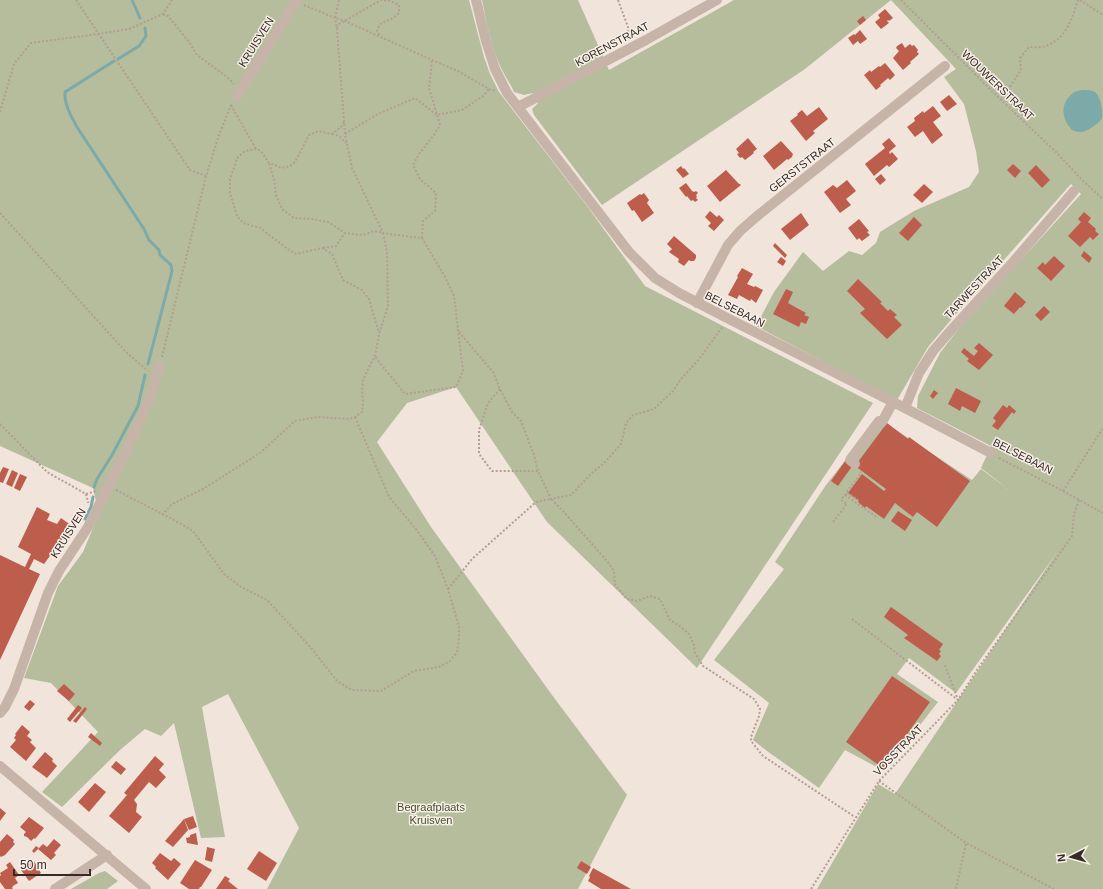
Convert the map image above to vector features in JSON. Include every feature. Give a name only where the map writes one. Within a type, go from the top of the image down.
[{"type":"street","name":"BELSEBAAN","points":[[476,0],[494,69],[507,93],[629,252],[655,278],[697,303],[991,453]]},
{"type":"street","name":"KORENSTRAAT","points":[[518,107],[717,0]]},
{"type":"street","name":"KRUISVEN","points":[[239,93],[295,1]]},
{"type":"street","name":"GERSTSTRAAT","points":[[697,303],[728,245],[740,231],[946,66]]},
{"type":"street","name":"TARWESTRAAT","points":[[905,408],[919,373],[933,351],[1014,261],[1074,191]]},
{"type":"street","name":"KRUISVEN","points":[[0,714],[14,689],[48,593],[59,571],[88,527],[109,486],[151,396],[159,366]]},
{"type":"street","points":[[856,467],[850,460],[879,421],[882,422],[893,402]]},
{"type":"street","points":[[0,766],[146,889]]},
{"type":"street","points":[[55,889],[107,855]]},
{"type":"path","points":[[76,0],[190,170],[206,176]]},
{"type":"path","points":[[0,112],[14,64],[31,43],[129,29],[163,14],[172,0]]},
{"type":"path","points":[[162,515],[172,504],[203,489],[260,453],[295,421],[318,417],[349,418],[362,412],[362,380],[370,363],[376,357],[379,334],[388,306],[387,252],[383,233],[352,168],[345,134],[335,18],[339,0]]},
{"type":"path","points":[[337,29],[340,24],[381,0],[390,1],[399,5],[399,13],[392,19],[381,22],[377,31],[381,37]]},
{"type":"path","points":[[618,0],[630,36],[626,50]]},
{"type":"path","name":"WOUWERSTRAAT","points":[[901,0],[1001,100],[1058,153],[1083,181],[1103,199]]},
{"type":"path","points":[[1001,100],[1021,70],[1020,58],[1029,48],[1047,46],[1059,39],[1070,25],[1079,0],[1103,16]]},
{"type":"path","points":[[295,1],[345,21],[458,71],[490,89],[507,93]]},
{"type":"path","points":[[163,14],[168,16],[190,43],[196,55],[226,76],[239,93]]},
{"type":"path","points":[[376,357],[405,394],[456,387],[463,371],[454,296],[445,277],[422,238],[423,221],[436,211],[436,193],[420,179],[413,165],[440,125],[429,88],[432,60]]},
{"type":"path","points":[[345,134],[378,114],[415,98],[438,115],[462,110],[483,96],[490,89]]},
{"type":"path","points":[[159,366],[206,176],[219,135],[231,106],[256,149],[261,151],[270,163],[276,194],[282,209],[294,218],[328,222],[345,233],[363,235],[374,231],[422,238]]},
{"type":"path","points":[[332,134],[342,127],[344,121]]},
{"type":"path","points":[[270,163],[282,168],[290,166],[295,162],[309,135],[318,131],[339,136],[347,144]]},
{"type":"path","points":[[256,149],[245,151],[237,158],[230,180],[230,192],[238,216],[243,223],[260,228],[296,254],[336,246],[345,233]]},
{"type":"path","points":[[0,213],[126,352],[156,378]]},
{"type":"path","points":[[322,248],[332,254],[343,280],[362,290],[368,299],[379,334]]},
{"type":"path","points":[[448,589],[472,559],[536,502],[571,495],[621,444],[626,423],[633,415],[654,409],[673,392],[681,379],[700,358],[729,319]]},
{"type":"path","points":[[458,331],[493,372],[512,412],[521,421],[534,455],[538,471],[551,499],[607,561],[614,571],[615,585],[627,599],[637,601],[650,596],[660,599],[670,620],[689,634],[694,644],[695,654],[703,666],[754,700],[760,709],[751,741],[763,756],[855,818]]},
{"type":"path","points":[[500,389],[488,404],[479,430],[479,454],[492,470],[538,471]]},
{"type":"path","points":[[109,486],[193,531],[224,574],[241,587],[267,600],[312,649],[337,681],[352,690],[381,691],[414,670],[439,667],[450,661],[457,652],[459,627],[448,589],[435,556],[415,528],[389,497],[355,416]]},
{"type":"path","points":[[0,424],[47,472],[86,494],[88,502],[86,508]]},
{"type":"path","points":[[1063,491],[1103,428]]},
{"type":"path","name":"BELSEBAAN","points":[[991,453],[1103,513]]},
{"type":"path","points":[[833,522],[847,504],[841,500],[861,473],[856,467]]},
{"type":"path","points":[[846,494],[878,518]]},
{"type":"path","name":"VOSSTRAAT","points":[[811,889],[879,781],[958,700],[1072,536],[1074,514],[1079,500]]},
{"type":"path","points":[[852,619],[958,700]]},
{"type":"path","points":[[945,665],[958,700]]},
{"type":"path","points":[[879,781],[966,843],[1054,889]]},
{"type":"path","points":[[956,889],[966,843]]},
{"type":"green space","name":"Begraafplaats Kruisven","points":[[0,0],[469,0],[484,57],[499,92],[587,206],[645,286],[873,403],[697,668],[547,522],[456,387],[407,403],[377,442],[431,527],[552,695],[627,795],[578,889],[267,889],[299,828],[228,694],[202,707],[225,837],[201,838],[174,723],[161,736],[145,729],[120,750],[62,807],[42,792],[98,732],[51,683],[24,678],[58,586],[83,552],[99,514],[93,488],[0,446]]},
{"type":"green space","points":[[482,0],[578,0],[609,70],[734,0],[891,0],[805,69],[602,205],[534,115],[532,109],[538,103],[533,93],[524,95],[514,92],[501,69],[495,54],[488,31]]},
{"type":"green space","points":[[891,0],[1103,0],[1103,889],[817,889],[878,784],[895,794],[1058,551],[956,693],[909,658],[897,674],[938,702],[884,771],[845,750],[819,788],[753,740],[769,703],[714,660],[784,569],[775,562],[826,485],[878,418],[972,480],[981,469],[1008,489],[981,468],[991,446],[917,408],[918,396],[940,353],[960,327],[1081,194],[1071,184],[928,347],[897,400],[756,326],[774,292],[803,252],[823,271],[849,251],[862,255],[876,243],[880,232],[914,211],[969,187],[979,172],[976,151],[964,104],[944,77],[956,69]]},
{"type":"green space","points":[[105,871],[118,881],[107,889],[71,889],[99,873]]},
{"type":"water","points":[[1082,90],[1092,91],[1097,94],[1101,104],[1102,118],[1096,125],[1086,131],[1081,132],[1072,130],[1066,122],[1063,112],[1064,104],[1070,95],[1074,92]]},
{"type":"building","points":[[885,9],[893,18],[889,21],[888,20],[887,21],[889,23],[881,29],[875,22],[880,18],[878,15]]},
{"type":"building","points":[[863,16],[866,20],[860,25],[857,21]]},
{"type":"building","points":[[860,30],[867,39],[860,44],[858,41],[853,45],[848,38],[854,34],[855,35]]},
{"type":"building","points":[[902,43],[905,48],[910,44],[912,46],[914,45],[919,54],[903,70],[893,58],[899,51],[896,48],[897,46]]},
{"type":"building","points":[[885,63],[895,75],[890,80],[888,78],[876,90],[864,75],[870,70],[871,72]]},
{"type":"building","points":[[949,95],[957,104],[947,111],[940,102]]},
{"type":"building","points":[[933,106],[941,116],[933,122],[943,135],[932,144],[923,131],[915,137],[907,127],[915,121],[914,118]]},
{"type":"building","points":[[819,107],[828,119],[813,131],[815,133],[806,141],[790,121],[802,110],[807,116]]},
{"type":"building","points":[[748,138],[757,149],[745,160],[742,157],[740,158],[736,149]]},
{"type":"building","points":[[889,138],[896,146],[889,152],[890,154],[892,152],[898,159],[889,167],[887,165],[874,176],[865,164],[885,148],[882,144]]},
{"type":"building","points":[[781,141],[793,154],[792,157],[788,160],[787,159],[774,170],[763,156]]},
{"type":"building","points":[[1013,164],[1021,171],[1015,178],[1007,170]]},
{"type":"building","points":[[1036,165],[1050,180],[1042,188],[1028,173]]},
{"type":"building","points":[[681,166],[689,174],[683,178],[676,170]]},
{"type":"building","points":[[726,170],[741,185],[720,202],[707,186]]},
{"type":"building","points":[[881,174],[886,180],[880,185],[875,179]]},
{"type":"building","points":[[847,180],[856,191],[846,199],[851,205],[840,213],[824,192],[833,185],[837,188]]},
{"type":"building","points":[[686,183],[692,191],[696,191],[698,193],[696,198],[698,200],[695,202],[693,200],[691,201],[687,196],[686,197],[679,188]]},
{"type":"building","points":[[924,184],[933,192],[922,203],[913,195]]},
{"type":"building","points":[[644,193],[649,200],[647,203],[654,213],[642,222],[627,203]]},
{"type":"building","points":[[710,211],[717,217],[719,215],[724,220],[714,231],[708,226],[711,223],[705,217]]},
{"type":"building","points":[[1084,212],[1091,218],[1088,222],[1099,234],[1093,240],[1090,237],[1080,247],[1068,236],[1081,222],[1078,219]]},
{"type":"building","points":[[801,213],[809,225],[790,240],[781,229]]},
{"type":"building","points":[[914,217],[922,225],[908,241],[899,233]]},
{"type":"building","points":[[859,219],[869,231],[867,232],[870,235],[862,241],[859,238],[857,240],[848,228]]},
{"type":"building","points":[[674,236],[696,255],[694,261],[689,260],[684,266],[678,262],[679,259],[669,252],[672,249],[667,244]]},
{"type":"building","points":[[775,243],[787,255],[785,258],[773,246]]},
{"type":"building","points":[[1084,251],[1092,258],[1089,263],[1081,256]]},
{"type":"building","points":[[1054,256],[1065,266],[1051,281],[1037,268],[1043,262],[1045,265]]},
{"type":"building","points":[[781,257],[786,261],[783,266],[777,262]]},
{"type":"building","points":[[742,268],[753,274],[747,284],[763,290],[756,303],[751,299],[750,301],[739,295],[737,299],[728,295]]},
{"type":"building","points":[[858,279],[882,302],[880,303],[888,311],[890,309],[897,315],[894,317],[902,325],[887,339],[860,313],[865,309],[847,291]]},
{"type":"building","points":[[786,289],[793,292],[788,303],[806,313],[804,315],[809,317],[806,324],[801,322],[799,327],[773,314]]},
{"type":"building","points":[[1015,292],[1026,302],[1014,314],[1004,306]]},
{"type":"building","points":[[1044,306],[1050,312],[1041,321],[1035,315]]},
{"type":"building","points":[[979,343],[993,355],[979,370],[967,361],[969,359],[961,352],[964,348],[974,356],[978,351],[974,348]]},
{"type":"building","points":[[956,388],[981,401],[975,413],[962,406],[960,411],[948,404]]},
{"type":"building","points":[[934,390],[938,393],[933,399],[930,396]]},
{"type":"building","points":[[1003,405],[1007,408],[1009,405],[1016,411],[1014,414],[1012,412],[998,430],[992,426],[996,421],[993,418]]},
{"type":"building","points":[[887,423],[970,481],[937,527],[917,512],[913,517],[895,503],[884,519],[866,506],[865,508],[858,502],[859,501],[848,493],[862,474],[884,491],[886,489],[855,466]]},
{"type":"building","points":[[846,460],[853,465],[838,486],[831,481]]},
{"type":"building","points":[[3,467],[9,469],[3,483],[0,482],[0,473]]},
{"type":"building","points":[[12,470],[18,473],[12,487],[6,484]]},
{"type":"building","points":[[20,474],[27,477],[20,491],[14,488]]},
{"type":"building","points":[[37,507],[50,514],[47,520],[57,524],[61,518],[72,526],[44,564],[34,559],[29,569],[40,574],[0,660],[0,555],[25,567],[31,554],[18,547]]},
{"type":"building","points":[[898,511],[912,520],[905,531],[891,521]]},
{"type":"building","points":[[891,607],[943,644],[939,650],[941,651],[939,654],[941,656],[937,661],[904,638],[908,635],[884,617]]},
{"type":"building","points":[[892,676],[930,702],[883,768],[846,742]]},
{"type":"building","points":[[64,684],[75,694],[69,701],[57,691]]},
{"type":"building","points":[[30,700],[35,704],[29,711],[24,707]]},
{"type":"building","points":[[78,705],[82,708],[70,722],[67,719]]},
{"type":"building","points":[[85,707],[87,709],[76,723],[73,721]]},
{"type":"building","points":[[22,725],[30,732],[27,736],[32,740],[30,742],[36,748],[26,761],[10,747],[16,740],[14,738],[16,735],[15,734]]},
{"type":"building","points":[[91,733],[102,743],[100,746],[88,737]]},
{"type":"building","points":[[45,752],[53,759],[52,761],[57,766],[47,778],[32,767]]},
{"type":"building","points":[[155,756],[164,764],[159,770],[166,777],[156,788],[149,782],[134,800],[137,804],[136,812],[142,817],[129,833],[109,816],[127,795],[124,793]]},
{"type":"building","points":[[116,761],[126,769],[121,775],[111,767]]},
{"type":"building","points":[[95,783],[106,792],[89,812],[78,802]]},
{"type":"building","points":[[0,808],[6,813],[0,821]]},
{"type":"building","points":[[193,816],[197,827],[189,830],[184,819]]},
{"type":"building","points":[[29,817],[44,828],[35,839],[34,838],[31,841],[24,836],[26,832],[20,827]]},
{"type":"building","points":[[184,819],[188,830],[173,847],[165,841]]},
{"type":"building","points":[[196,833],[198,845],[187,843],[186,838]]},
{"type":"building","points":[[7,834],[14,840],[13,842],[15,844],[5,855],[1,857],[0,842]]},
{"type":"building","points":[[54,839],[61,845],[54,853],[56,855],[51,860],[38,849],[43,844],[47,847]]},
{"type":"building","points":[[36,846],[39,848],[34,853],[32,851]]},
{"type":"building","points":[[207,847],[215,849],[212,862],[205,860]]},
{"type":"building","points":[[259,851],[277,863],[266,881],[247,869]]},
{"type":"building","points":[[160,853],[171,861],[174,858],[181,864],[168,880],[155,868],[156,867],[152,863]]},
{"type":"building","points":[[195,860],[212,870],[199,889],[189,889],[180,883]]},
{"type":"building","points":[[34,861],[41,873],[29,881],[21,868]]},
{"type":"building","points":[[581,861],[591,867],[587,874],[577,868]]},
{"type":"building","points":[[10,862],[19,875],[15,878],[18,883],[13,886],[13,889],[5,889],[0,882],[0,873],[8,868],[6,865]]},
{"type":"building","points":[[593,868],[631,889],[601,889],[588,881]]},
{"type":"building","points":[[225,876],[230,879],[228,881],[238,889],[216,889]]},
{"type":"waterway","points":[[132,0],[140,18]]},
{"type":"waterway","points":[[118,59],[139,46],[146,36],[145,28]]},
{"type":"waterway","points":[[114,61],[65,92],[65,96],[68,110],[77,127],[144,229],[149,240],[159,250],[160,255],[171,265],[172,271],[148,364]]},
{"type":"waterway","points":[[94,487],[138,406],[145,375]]},
{"type":"waterway","points":[[85,519],[91,507],[93,497]]}]
